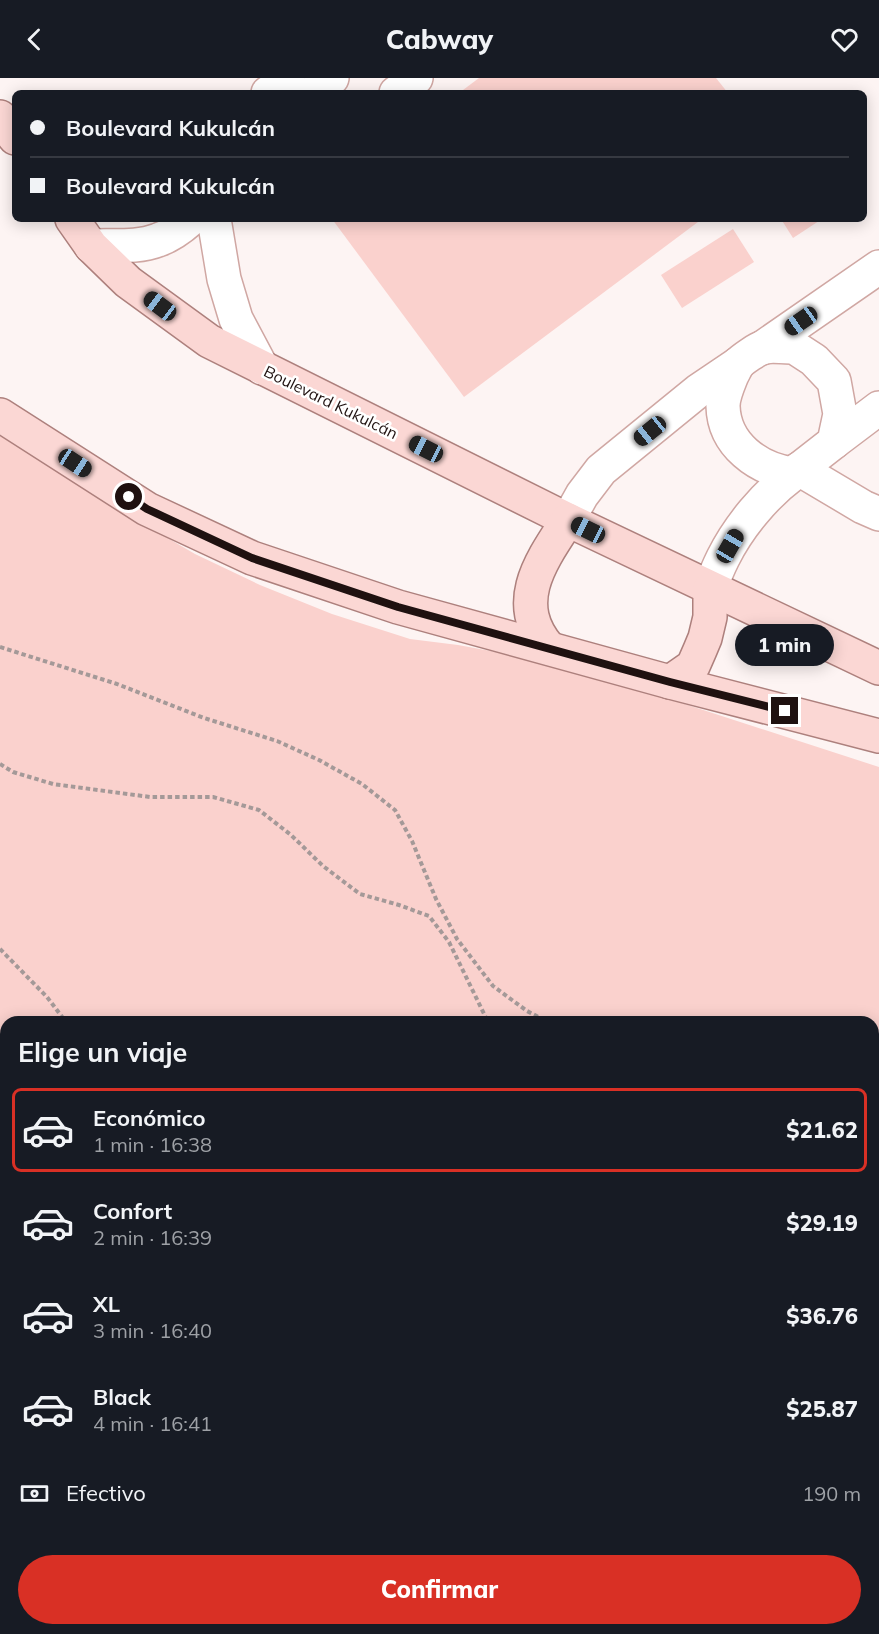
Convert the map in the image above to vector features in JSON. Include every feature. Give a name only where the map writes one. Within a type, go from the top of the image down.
[{"type":"main road","points":[[0,117],[12,134]]},
{"type":"main road","name":"Boulevard Kukulcán","points":[[85,228],[128,282],[208,342],[710,589],[879,668]]},
{"type":"main road","points":[[0,415],[147,509],[252,558],[398,607],[670,682],[879,736]]},
{"type":"main road","points":[[549,648],[541,639],[533,622],[530,593],[533,581],[546,556],[568,520]]},
{"type":"main road","points":[[670,682],[693,666],[700,650],[710,617],[710,589]]},
{"type":"street","points":[[272,90],[288,78]]},
{"type":"street","points":[[316,90],[332,78]]},
{"type":"street","points":[[400,90],[416,78]]},
{"type":"street","points":[[85,228],[133,245],[158,240],[187,222]]},
{"type":"street","points":[[214,222],[224,279],[236,319],[262,368]]},
{"type":"street","points":[[568,520],[582,495],[601,470],[698,391],[879,267]]},
{"type":"street","points":[[834,442],[840,414],[834,381],[814,360],[794,347],[750,356],[727,387],[723,405],[727,426],[738,445],[749,457],[766,467],[781,472],[796,471],[874,504]]},
{"type":"street","points":[[710,589],[737,533],[780,483],[879,408]]},
{"type":"path","points":[[0,647],[117,684],[204,718],[277,741],[319,760],[362,784],[394,810],[412,841],[436,898],[457,939],[493,986],[537,1016]]},
{"type":"path","points":[[0,764],[13,772],[52,784],[150,797],[213,797],[259,810],[323,866],[360,894],[429,916],[449,942],[485,1016]]},
{"type":"path","points":[[0,949],[47,997],[61,1016]]},
{"type":"shaded area","points":[[479,78],[716,78],[726,90],[463,90]]},
{"type":"shaded area","points":[[334,222],[698,222],[464,397]]},
{"type":"shaded area","points":[[783,222],[817,222],[793,238]]},
{"type":"shaded area","points":[[733,229],[754,262],[682,308],[661,275]]},
{"type":"shaded area","points":[[0,427],[106,502],[195,554],[260,585],[332,614],[410,639],[458,645],[574,668],[879,767],[879,1016],[0,1016]]},
{"type":"route","points":[[129,497],[147,509],[252,558],[398,607],[670,682],[785,711]]}]
